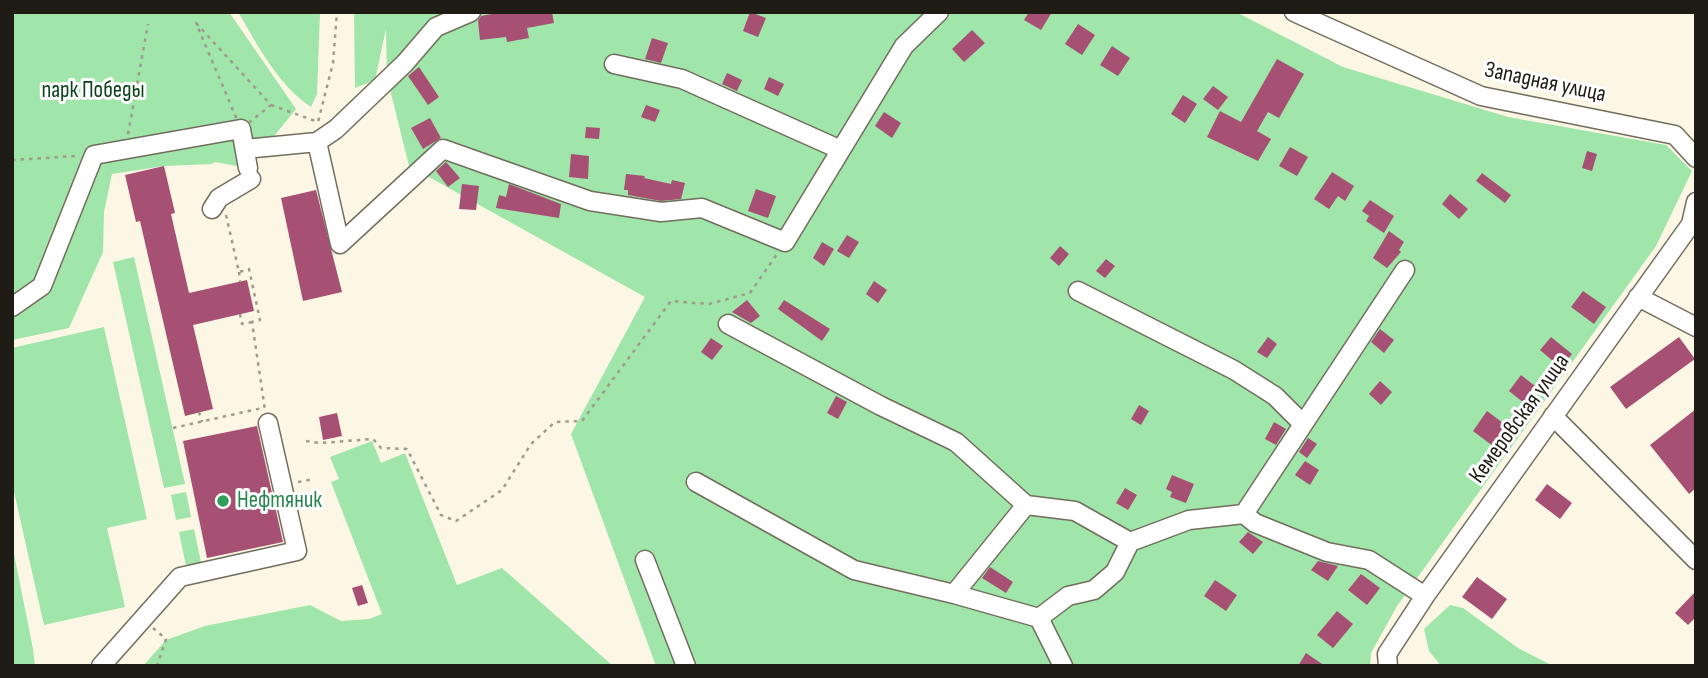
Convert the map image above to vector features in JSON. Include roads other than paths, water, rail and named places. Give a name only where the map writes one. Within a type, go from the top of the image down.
[{"type":"street","points":[[245,149],[317,142],[336,129],[405,63],[436,27],[471,12]]},
{"type":"street","points":[[317,142],[340,244],[443,149],[590,201],[661,212],[702,208],[785,242],[905,46],[939,12]]},
{"type":"street","name":"Западная улица","points":[[1294,12],[1481,96],[1675,135],[1696,158]]},
{"type":"street","points":[[614,64],[682,79],[841,150]]},
{"type":"street","points":[[12,307],[42,286],[94,155],[241,129],[250,173],[219,198],[218,208]]},
{"type":"street","name":"Кемеровская улица","points":[[1388,666],[1387,654],[1424,596],[1690,224],[1696,202]]},
{"type":"street","points":[[1244,514],[1405,270]]},
{"type":"street","points":[[1078,291],[1234,370],[1275,396],[1303,424]]},
{"type":"street","points":[[1638,297],[1696,327]]},
{"type":"street","points":[[728,324],[881,406],[956,442],[1026,505],[1075,511],[1130,542]]},
{"type":"street","points":[[101,666],[180,577],[297,551],[267,415]]},
{"type":"street","points":[[1553,416],[1696,560]]},
{"type":"street","points":[[696,482],[854,570],[1039,618],[1063,666]]},
{"type":"street","points":[[954,594],[1026,505]]},
{"type":"street","points":[[1039,618],[1068,596],[1094,590],[1115,572],[1130,542],[1189,520],[1244,514],[1255,523],[1327,552],[1369,560],[1424,596]]},
{"type":"street","points":[[645,560],[686,666]]},
{"type":"place","name":"Нефтяник","points":[[223,501]]},
{"type":"park label","name":"парк Победы","points":[[93,91]]}]
